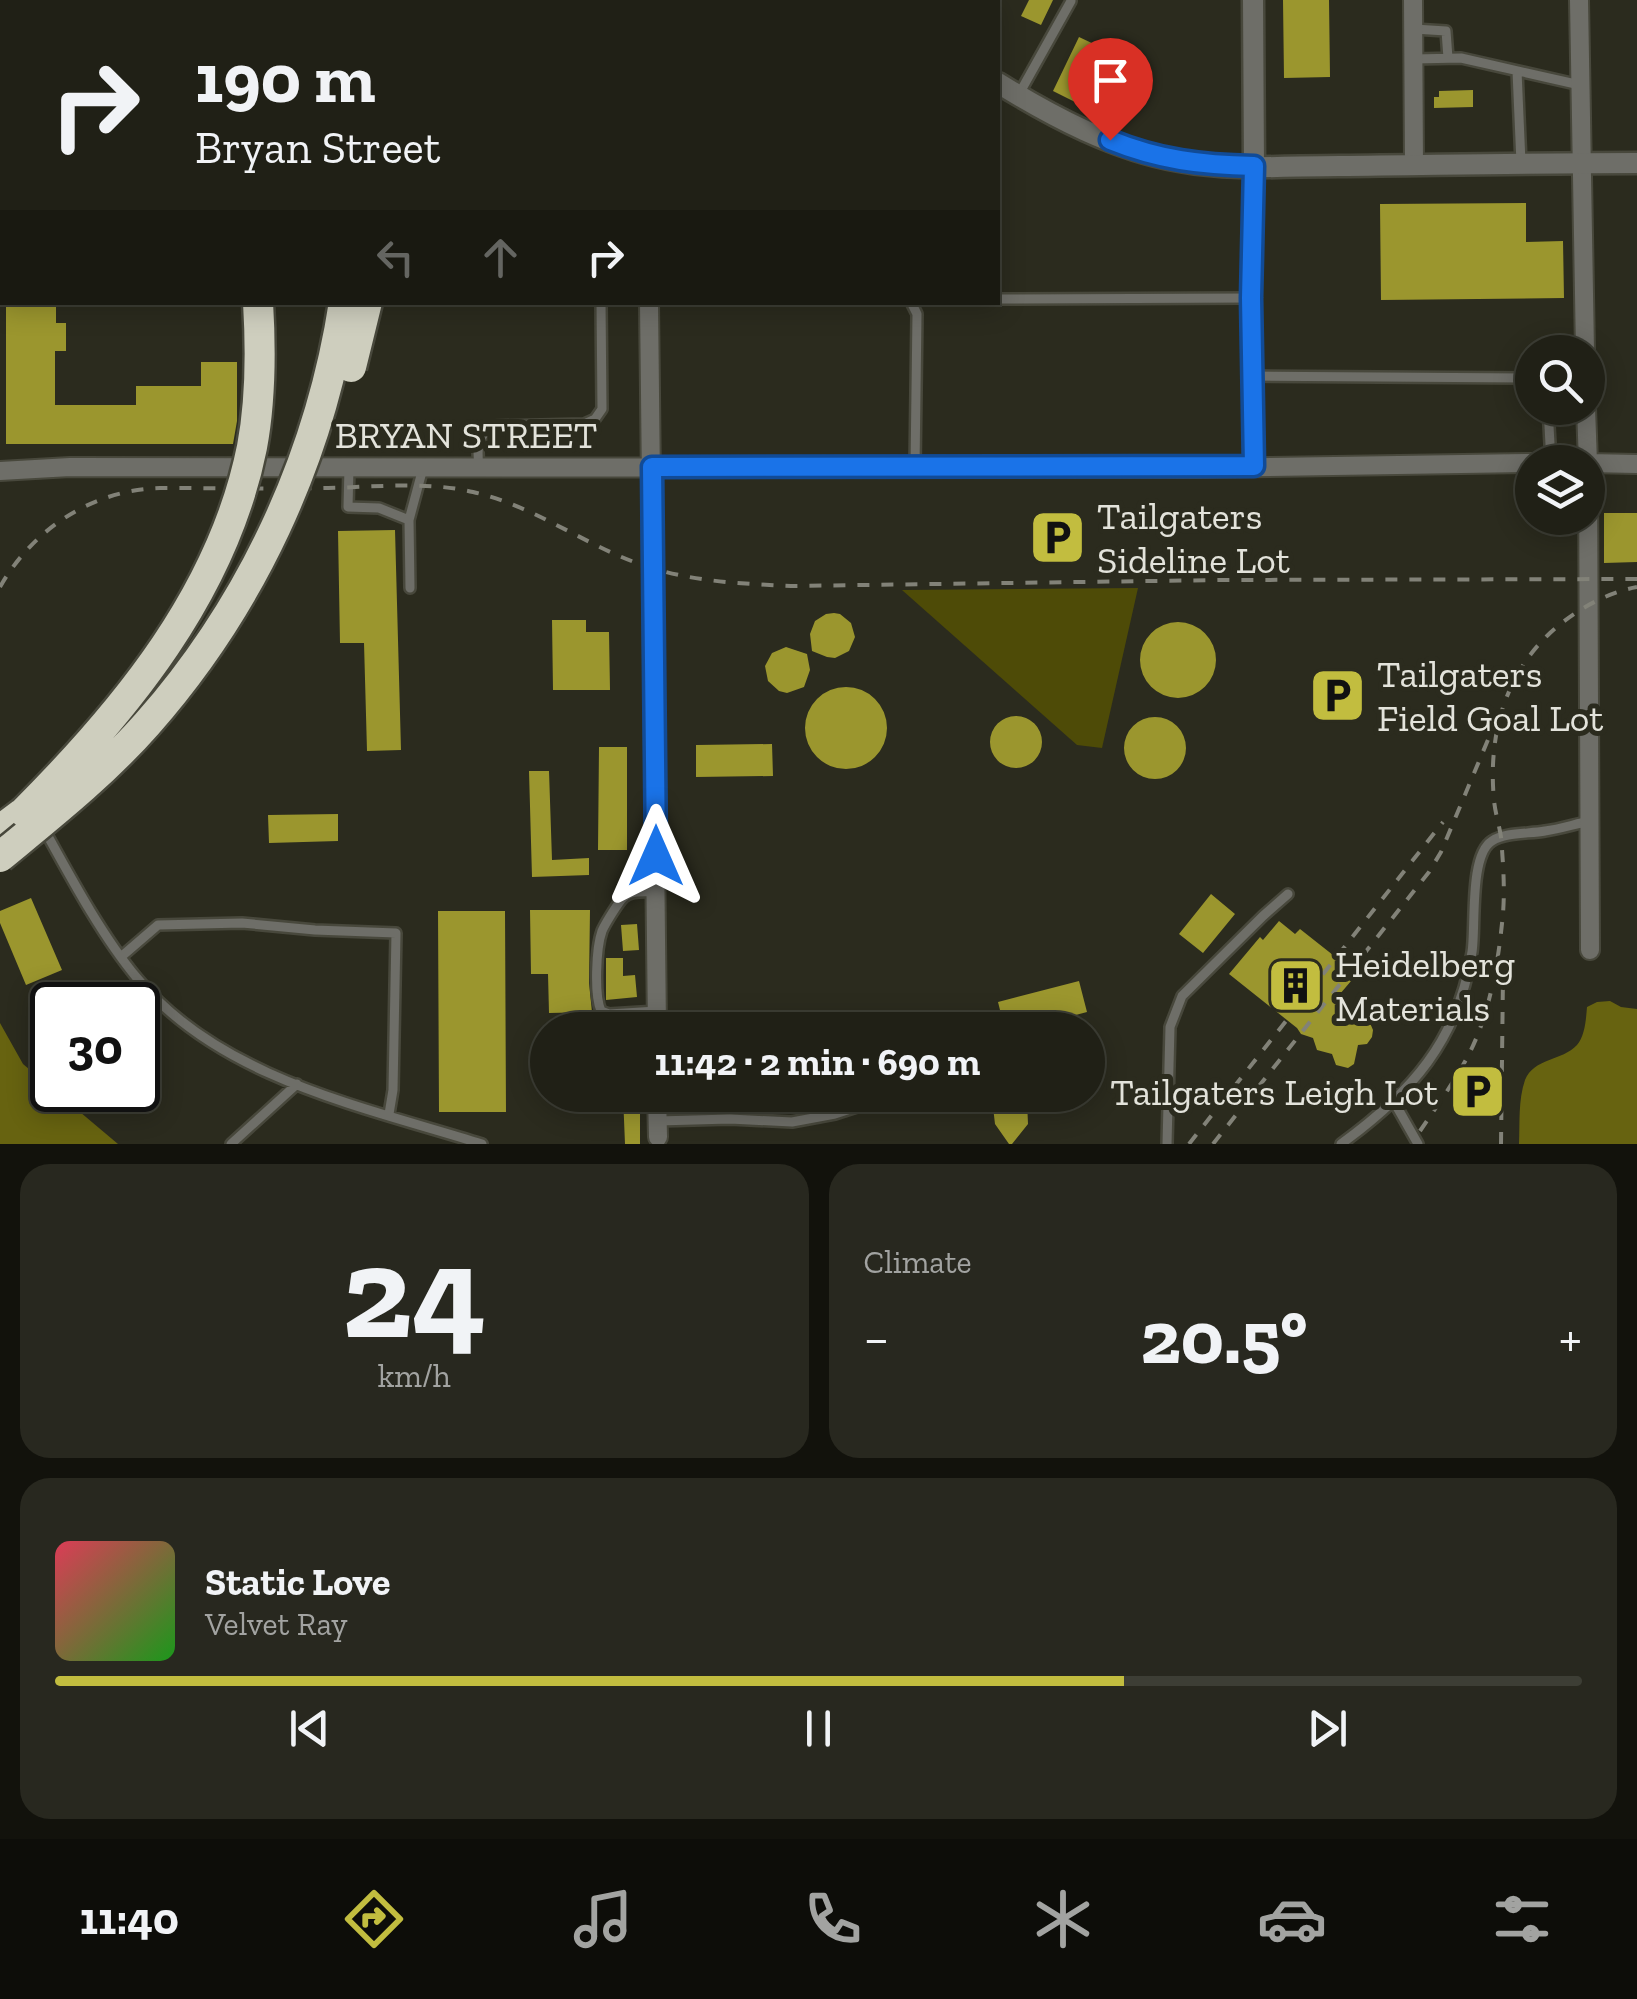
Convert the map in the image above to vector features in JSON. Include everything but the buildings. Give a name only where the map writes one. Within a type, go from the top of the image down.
[{"type":"highway","points":[[16,811],[98,731],[144,674],[190,609],[217,557],[236,509],[254,436],[260,368],[258,305]]},
{"type":"highway","points":[[16,811],[93,756],[125,724],[187,648],[222,594],[259,526],[290,451],[315,366],[326,305]]},
{"type":"highway","points":[[249,580],[288,500],[311,440],[332,368],[343,305]]},
{"type":"highway","points":[[0,857],[82,789],[146,726],[208,647],[318,460],[347,381],[366,305]]},
{"type":"street","points":[[1253,0],[1254,466]]},
{"type":"street","points":[[1414,0],[1414,165]]},
{"type":"street","points":[[1579,0],[1585,335]]},
{"type":"street","points":[[1000,84],[1090,132],[1178,161],[1254,166],[1637,163]]},
{"type":"street","points":[[649,305],[657,1012]]},
{"type":"street","name":"BRYAN STREET","points":[[0,471],[70,467],[1515,463]]},
{"type":"street","points":[[1605,465],[1637,464]]},
{"type":"street","points":[[1588,535],[1590,950]]},
{"type":"lane","points":[[1018,96],[1071,0]]},
{"type":"lane","points":[[1414,29],[1446,31],[1448,58]]},
{"type":"lane","points":[[1414,59],[1461,58],[1580,86]]},
{"type":"lane","points":[[1516,71],[1521,164]]},
{"type":"lane","points":[[1000,299],[1251,298]]},
{"type":"lane","points":[[479,468],[479,439],[494,426],[584,424],[596,419],[602,410],[601,305]]},
{"type":"lane","points":[[912,305],[917,314],[914,467]]},
{"type":"lane","points":[[1252,376],[1515,378]]},
{"type":"lane","points":[[349,468],[348,508],[379,508],[409,520]]},
{"type":"lane","points":[[410,588],[409,520],[424,468]]},
{"type":"lane","points":[[16,811],[64,866],[150,992],[192,1029],[266,1074],[482,1144]]},
{"type":"lane","points":[[1340,1144],[1368,1124],[1431,1060],[1451,1024],[1466,985],[1478,869],[1487,844],[1501,837],[1590,821]]},
{"type":"lane","points":[[603,1012],[597,1002],[602,929],[624,897],[633,892],[656,892]]},
{"type":"lane","points":[[1168,1144],[1170,1028],[1182,996],[1288,894]]},
{"type":"lane","points":[[122,956],[158,925],[242,923],[396,934],[393,1090],[389,1114]]},
{"type":"lane","points":[[231,1144],[297,1084]]},
{"type":"lane","points":[[1393,1100],[1418,1144]]},
{"type":"lane","points":[[658,1134],[730,1119],[792,1122],[842,1112]]},
{"type":"shaded area","points":[[1138,588],[1102,748],[1077,745],[902,590]]},
{"type":"shaded area","points":[[1610,1001],[1637,1009],[1637,1144],[1519,1144],[1521,1096],[1529,1073],[1577,1045],[1587,1007]]},
{"type":"shaded area","points":[[0,1023],[30,1070],[30,1112],[80,1112],[118,1144],[0,1144]]},
{"type":"railway","points":[[0,587],[29,547],[47,531],[67,516],[111,496],[160,488],[401,486],[473,492],[520,507],[655,569],[740,583],[791,586],[1637,579]]},
{"type":"railway","points":[[1420,1131],[1469,1054],[1492,985],[1504,894],[1501,837],[1494,800],[1494,753],[1510,688],[1534,650],[1559,625],[1602,598],[1637,587]]},
{"type":"railway","points":[[1213,1144],[1429,872],[1490,735]]},
{"type":"railway","points":[[1189,1144],[1443,822]]},
{"type":"railway","points":[[1501,1144],[1503,976]]},
{"type":"place","name":"Tailgaters Sideline Lot","points":[[1058,538]]},
{"type":"place","name":"Tailgaters Field Goal Lot","points":[[1338,696]]},
{"type":"place","name":"Heidelberg Materials","points":[[1296,986]]},
{"type":"place","name":"Tailgaters Leigh Lot","points":[[1477,1092]]},
{"type":"route","points":[[656,856],[652,467],[1254,466],[1254,166],[1178,161],[1110,140]]}]
